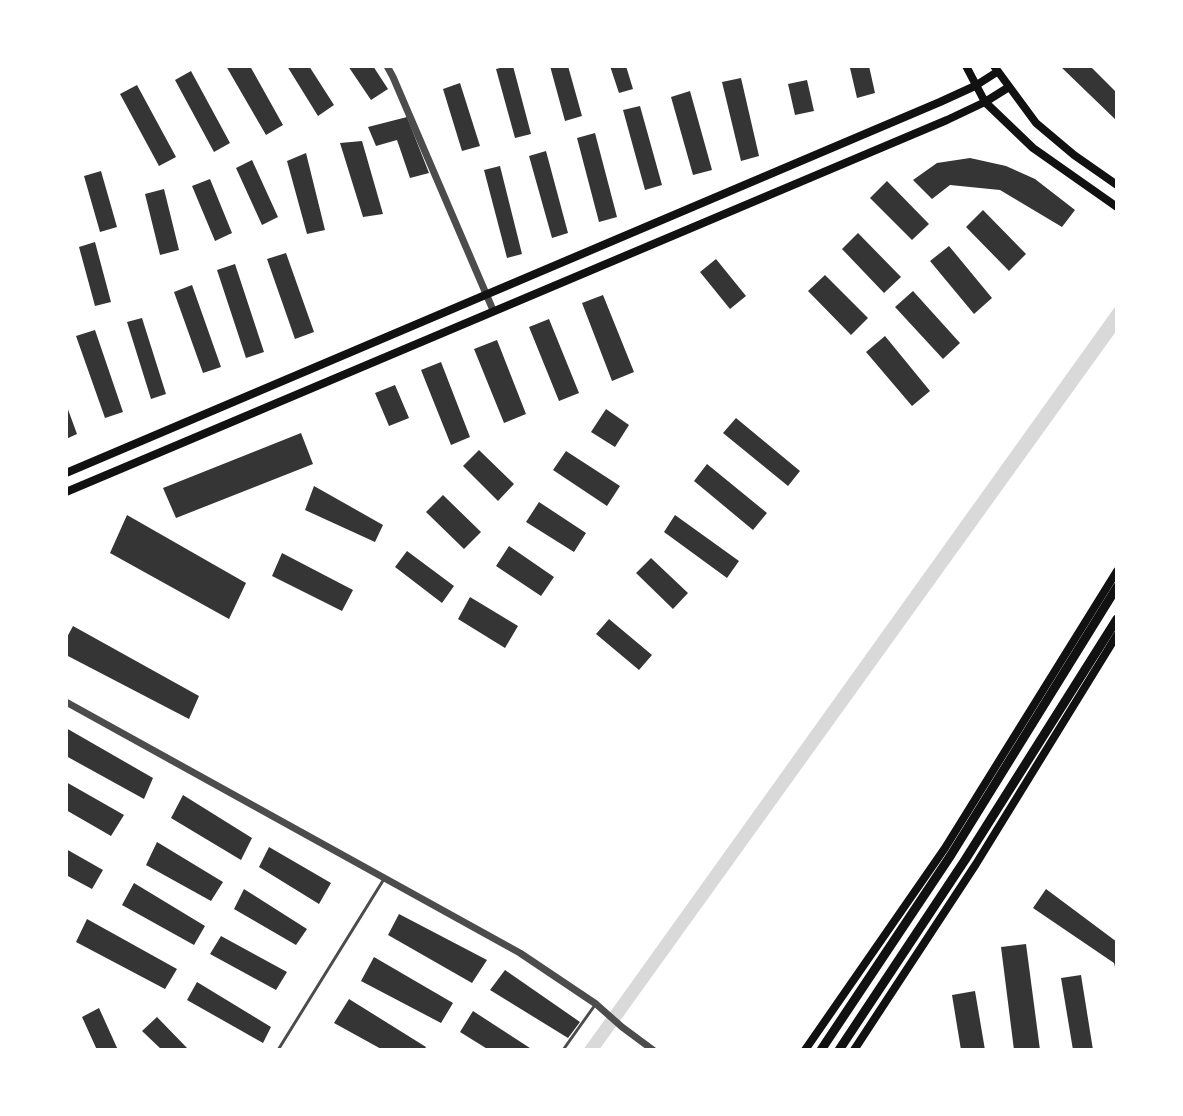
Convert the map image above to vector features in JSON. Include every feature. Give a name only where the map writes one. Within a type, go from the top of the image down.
[{"type":"highway","points":[[821,1050],[951,855],[1117,587]]},
{"type":"highway","points":[[839,1050],[965,860],[1117,619]]},
{"type":"main road","points":[[966,66],[985,102],[1033,148],[1117,207]]},
{"type":"main road","points":[[66,473],[940,102],[975,86],[996,69],[1036,123],[1074,155],[1117,185]]},
{"type":"main road","points":[[66,492],[936,125],[985,102],[1009,87]]},
{"type":"main road","points":[[805,1050],[945,848],[1117,571]]},
{"type":"main road","points":[[854,1050],[976,864],[1117,635]]},
{"type":"street","points":[[387,66],[437,176],[493,310]]},
{"type":"street","points":[[66,702],[520,953],[596,1004],[622,1028],[652,1050]]},
{"type":"lane","points":[[278,1050],[385,878]]},
{"type":"lane","points":[[563,1050],[596,1004]]},
{"type":"shaded area","points":[[1117,304],[1117,330],[599,1050],[583,1050]]},
{"type":"building","points":[[226,66],[250,66],[283,125],[266,135]]},
{"type":"building","points":[[287,66],[309,66],[334,105],[318,116]]},
{"type":"building","points":[[348,66],[373,66],[388,89],[371,100]]},
{"type":"building","points":[[513,66],[531,134],[515,138],[496,69]]},
{"type":"building","points":[[550,66],[568,66],[582,116],[565,121]]},
{"type":"building","points":[[610,66],[626,66],[633,89],[619,93]]},
{"type":"building","points":[[869,66],[875,93],[857,98],[850,68]]},
{"type":"building","points":[[1060,66],[1090,66],[1117,93],[1117,121]]},
{"type":"building","points":[[191,71],[230,143],[214,152],[175,80]]},
{"type":"building","points":[[741,78],[759,156],[741,161],[722,82]]},
{"type":"building","points":[[807,80],[814,111],[795,115],[788,84]]},
{"type":"building","points":[[460,83],[480,146],[462,151],[443,89]]},
{"type":"building","points":[[137,85],[176,157],[159,166],[120,94]]},
{"type":"building","points":[[690,91],[712,170],[693,175],[671,97]]},
{"type":"building","points":[[640,106],[662,185],[645,190],[623,110]]},
{"type":"building","points":[[407,117],[429,173],[410,178],[397,140],[376,146],[368,127]]},
{"type":"building","points":[[595,133],[617,217],[599,222],[577,138]]},
{"type":"building","points":[[362,141],[383,214],[363,217],[340,143]]},
{"type":"building","points":[[546,151],[568,233],[552,238],[529,156]]},
{"type":"building","points":[[306,153],[325,230],[307,234],[287,161]]},
{"type":"building","points":[[970,158],[1006,166],[1035,179],[1075,210],[1062,227],[1000,190],[950,185],[932,199],[913,180],[937,163]]},
{"type":"building","points":[[252,160],[278,217],[262,225],[236,168]]},
{"type":"building","points":[[500,166],[522,254],[507,258],[484,170]]},
{"type":"building","points":[[101,171],[117,227],[100,232],[84,176]]},
{"type":"building","points":[[210,179],[232,233],[215,241],[192,186]]},
{"type":"building","points":[[887,181],[929,224],[912,240],[870,198]]},
{"type":"building","points":[[164,189],[179,250],[160,255],[145,194]]},
{"type":"building","points":[[983,210],[1026,254],[1009,271],[966,227]]},
{"type":"building","points":[[858,233],[901,277],[884,293],[842,249]]},
{"type":"building","points":[[95,242],[111,302],[95,306],[79,247]]},
{"type":"building","points":[[949,246],[992,298],[974,314],[930,261]]},
{"type":"building","points":[[286,253],[314,332],[295,339],[267,259]]},
{"type":"building","points":[[716,259],[746,296],[730,309],[700,272]]},
{"type":"building","points":[[235,264],[264,352],[246,358],[217,270]]},
{"type":"building","points":[[825,275],[868,318],[851,335],[808,291]]},
{"type":"building","points":[[192,285],[221,367],[203,373],[174,292]]},
{"type":"building","points":[[913,291],[960,343],[943,359],[895,307]]},
{"type":"building","points":[[603,295],[634,372],[612,381],[582,303]]},
{"type":"building","points":[[142,318],[166,394],[151,399],[127,322]]},
{"type":"building","points":[[549,319],[579,393],[559,401],[529,327]]},
{"type":"building","points":[[95,330],[123,412],[105,418],[76,336]]},
{"type":"building","points":[[885,336],[930,391],[912,406],[866,352]]},
{"type":"building","points":[[497,340],[526,414],[504,423],[474,349]]},
{"type":"building","points":[[441,362],[470,437],[451,445],[421,370]]},
{"type":"building","points":[[395,385],[409,418],[389,426],[375,393]]},
{"type":"building","points":[[66,404],[77,434],[66,439]]},
{"type":"building","points":[[606,409],[629,425],[615,447],[591,432]]},
{"type":"building","points":[[736,418],[800,471],[788,486],[723,433]]},
{"type":"building","points":[[301,433],[313,464],[176,518],[163,488]]},
{"type":"building","points":[[479,450],[514,484],[498,501],[463,466]]},
{"type":"building","points":[[566,451],[620,486],[607,506],[553,470]]},
{"type":"building","points":[[707,464],[767,513],[753,530],[694,481]]},
{"type":"building","points":[[314,486],[383,525],[375,542],[305,510]]},
{"type":"building","points":[[443,495],[481,532],[464,549],[426,512]]},
{"type":"building","points":[[539,502],[586,533],[574,552],[526,522]]},
{"type":"building","points":[[127,515],[246,583],[229,619],[110,553]]},
{"type":"building","points":[[675,515],[739,561],[727,578],[664,532]]},
{"type":"building","points":[[509,546],[554,577],[541,596],[496,566]]},
{"type":"building","points":[[407,551],[454,586],[442,603],[395,567]]},
{"type":"building","points":[[282,553],[353,590],[342,611],[272,576]]},
{"type":"building","points":[[651,558],[688,593],[673,609],[636,573]]},
{"type":"building","points":[[470,597],[518,626],[505,648],[458,619]]},
{"type":"building","points":[[609,619],[652,655],[639,670],[596,634]]},
{"type":"building","points":[[73,626],[199,696],[189,719],[66,655],[66,639]]},
{"type":"building","points":[[66,728],[153,778],[144,799],[66,756]]},
{"type":"building","points":[[66,782],[124,815],[111,836],[66,810]]},
{"type":"building","points":[[183,795],[252,838],[241,860],[171,818]]},
{"type":"building","points":[[157,842],[223,882],[211,901],[146,865]]},
{"type":"building","points":[[269,847],[331,883],[319,904],[259,867]]},
{"type":"building","points":[[66,849],[103,870],[92,889],[66,875]]},
{"type":"building","points":[[134,883],[205,926],[194,945],[122,905]]},
{"type":"building","points":[[244,889],[307,929],[296,945],[234,909]]},
{"type":"building","points":[[1046,889],[1117,942],[1117,976],[1114,963],[1033,908]]},
{"type":"building","points":[[399,914],[487,960],[472,983],[388,935]]},
{"type":"building","points":[[87,919],[177,969],[165,989],[76,942]]},
{"type":"building","points":[[221,936],[287,972],[276,990],[210,954]]},
{"type":"building","points":[[1026,944],[1040,1050],[1014,1050],[1001,947]]},
{"type":"building","points":[[374,957],[453,1003],[441,1023],[361,981]]},
{"type":"building","points":[[505,970],[580,1022],[568,1038],[490,990]]},
{"type":"building","points":[[1081,975],[1093,1050],[1073,1050],[1061,978]]},
{"type":"building","points":[[197,982],[271,1027],[263,1043],[187,1000]]},
{"type":"building","points":[[975,991],[985,1050],[961,1050],[952,995]]},
{"type":"building","points":[[349,999],[426,1047],[424,1050],[383,1050],[334,1023]]},
{"type":"building","points":[[99,1008],[118,1050],[97,1050],[82,1017]]},
{"type":"building","points":[[473,1011],[533,1050],[489,1050],[460,1032]]},
{"type":"building","points":[[157,1017],[189,1050],[162,1050],[142,1031]]}]
